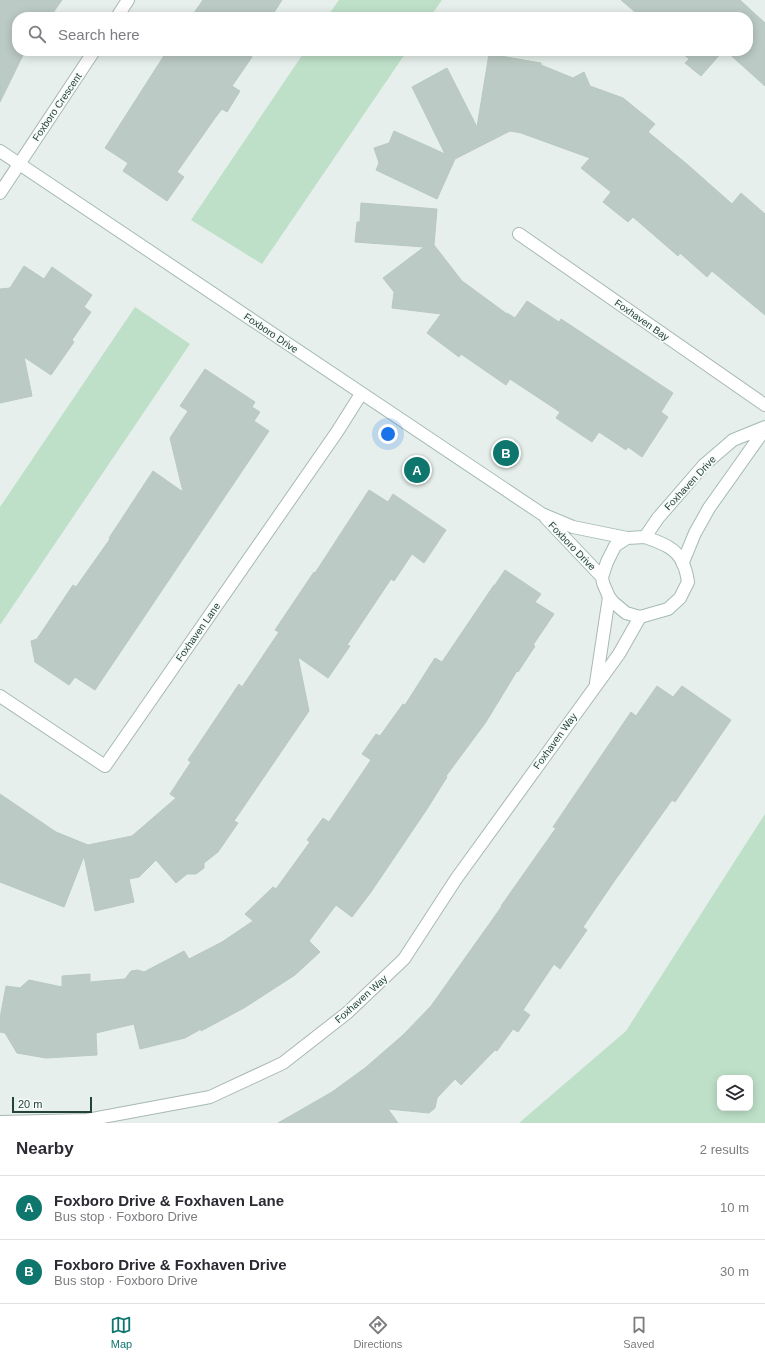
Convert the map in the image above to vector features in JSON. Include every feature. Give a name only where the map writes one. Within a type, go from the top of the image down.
[{"type":"street","points":[[120,12],[128,0]]},
{"type":"street","name":"Foxboro Crescent","points":[[19,163],[91,56]]},
{"type":"street","name":"Foxboro Drive","points":[[0,151],[542,514],[573,527],[627,538]]},
{"type":"street","points":[[0,193],[19,163]]},
{"type":"street","name":"Foxhaven Bay","points":[[519,234],[765,405]]},
{"type":"street","name":"Foxhaven Lane","points":[[0,696],[105,766],[362,394]]},
{"type":"street","name":"Foxhaven Drive","points":[[645,537],[658,518],[704,465],[733,440],[765,428]]},
{"type":"street","name":"Foxhaven Drive","points":[[683,562],[695,533],[709,508],[765,428]]},
{"type":"street","name":"Foxboro Drive","points":[[542,514],[602,577]]},
{"type":"street","points":[[645,537],[662,543],[674,550],[683,562],[688,582],[680,598],[668,609],[640,617],[626,612],[614,603],[609,597],[602,577],[615,546],[627,538],[645,537]]},
{"type":"street","name":"Foxhaven Way","points":[[596,684],[609,597]]},
{"type":"street","name":"Foxhaven Way","points":[[0,1122],[87,1120],[210,1097],[283,1063],[347,1013],[404,959],[456,879],[619,654],[640,617]]},
{"type":"green space","points":[[339,0],[442,0],[434,12],[331,12]]},
{"type":"green space","points":[[302,56],[404,56],[262,264],[191,220]]},
{"type":"green space","points":[[135,307],[190,344],[0,625],[0,507]]},
{"type":"green space","points":[[765,814],[765,1123],[519,1123],[626,1031]]},
{"type":"building","points":[[0,0],[62,0],[54,12],[12,12],[12,56],[23,56],[0,102]]},
{"type":"building","points":[[203,0],[282,0],[274,12],[195,12]]},
{"type":"building","points":[[621,0],[740,0],[765,23],[765,86],[732,56],[753,56],[753,12],[635,12]]},
{"type":"building","points":[[164,56],[252,57],[232,86],[240,91],[227,112],[222,109],[215,118],[177,172],[184,177],[167,201],[123,171],[128,163],[105,148]]},
{"type":"building","points":[[489,56],[501,56],[541,63],[541,65],[573,78],[584,72],[590,86],[623,98],[655,124],[648,132],[732,204],[741,193],[765,214],[765,315],[712,271],[707,277],[680,253],[678,256],[633,217],[628,222],[603,202],[611,192],[581,168],[590,158],[521,133],[510,131],[455,159],[437,199],[376,170],[379,163],[374,148],[389,143],[394,131],[445,154],[412,87],[447,68],[477,127]]},
{"type":"building","points":[[686,56],[719,56],[701,76],[685,63],[689,59]]},
{"type":"building","points":[[361,203],[437,209],[434,245],[462,281],[507,314],[515,318],[527,301],[559,322],[561,319],[673,393],[661,412],[668,417],[642,457],[628,447],[626,450],[599,432],[592,442],[556,418],[560,412],[510,379],[506,385],[461,354],[459,357],[427,333],[441,314],[392,308],[394,292],[383,278],[424,247],[355,242],[357,222],[360,222]]},
{"type":"building","points":[[24,266],[44,279],[52,267],[92,295],[84,307],[91,312],[72,340],[74,342],[51,375],[24,357],[32,396],[0,403],[0,289],[10,288]]},
{"type":"building","points":[[205,369],[255,402],[252,407],[260,412],[254,421],[269,431],[95,690],[75,677],[69,685],[35,662],[31,641],[37,639],[73,585],[76,587],[110,539],[109,538],[153,471],[183,492],[170,438],[188,411],[180,406]]},
{"type":"building","points":[[369,490],[388,502],[393,494],[446,530],[424,563],[412,554],[394,581],[391,579],[347,645],[350,646],[328,678],[298,657],[309,711],[234,821],[238,823],[218,852],[204,863],[204,868],[196,874],[187,874],[176,883],[156,860],[139,877],[129,879],[134,902],[95,911],[84,856],[64,907],[0,882],[0,794],[56,832],[88,845],[132,836],[176,798],[170,794],[191,762],[188,760],[239,684],[242,687],[279,632],[275,630],[314,572],[315,573]]},
{"type":"building","points":[[505,570],[541,594],[535,602],[554,614],[533,645],[535,646],[518,672],[517,671],[486,722],[446,776],[447,777],[427,809],[371,892],[352,917],[336,905],[309,941],[320,952],[295,975],[244,1008],[185,1038],[140,1049],[134,1024],[96,1033],[97,1055],[46,1058],[17,1053],[5,1033],[0,1032],[0,1018],[6,986],[20,988],[29,980],[62,987],[62,976],[90,974],[90,982],[125,979],[131,971],[138,970],[144,972],[184,951],[189,959],[222,942],[253,921],[245,914],[273,887],[276,889],[310,842],[307,840],[323,818],[329,822],[371,760],[362,754],[376,734],[380,736],[403,704],[405,705],[435,658],[442,662]]},
{"type":"building","points":[[657,686],[673,697],[682,686],[731,720],[675,802],[672,800],[613,883],[583,927],[587,930],[560,969],[554,964],[523,1010],[530,1015],[518,1032],[513,1029],[497,1051],[495,1050],[461,1085],[455,1079],[437,1098],[435,1108],[429,1113],[388,1109],[398,1123],[278,1123],[332,1092],[365,1068],[403,1035],[431,1006],[556,828],[553,827],[631,712],[636,716]]},
{"type":"place","name":"Foxboro Drive & Foxhaven Drive","points":[[506,453]]},
{"type":"place","name":"Foxboro Drive & Foxhaven Lane","points":[[417,470]]}]
